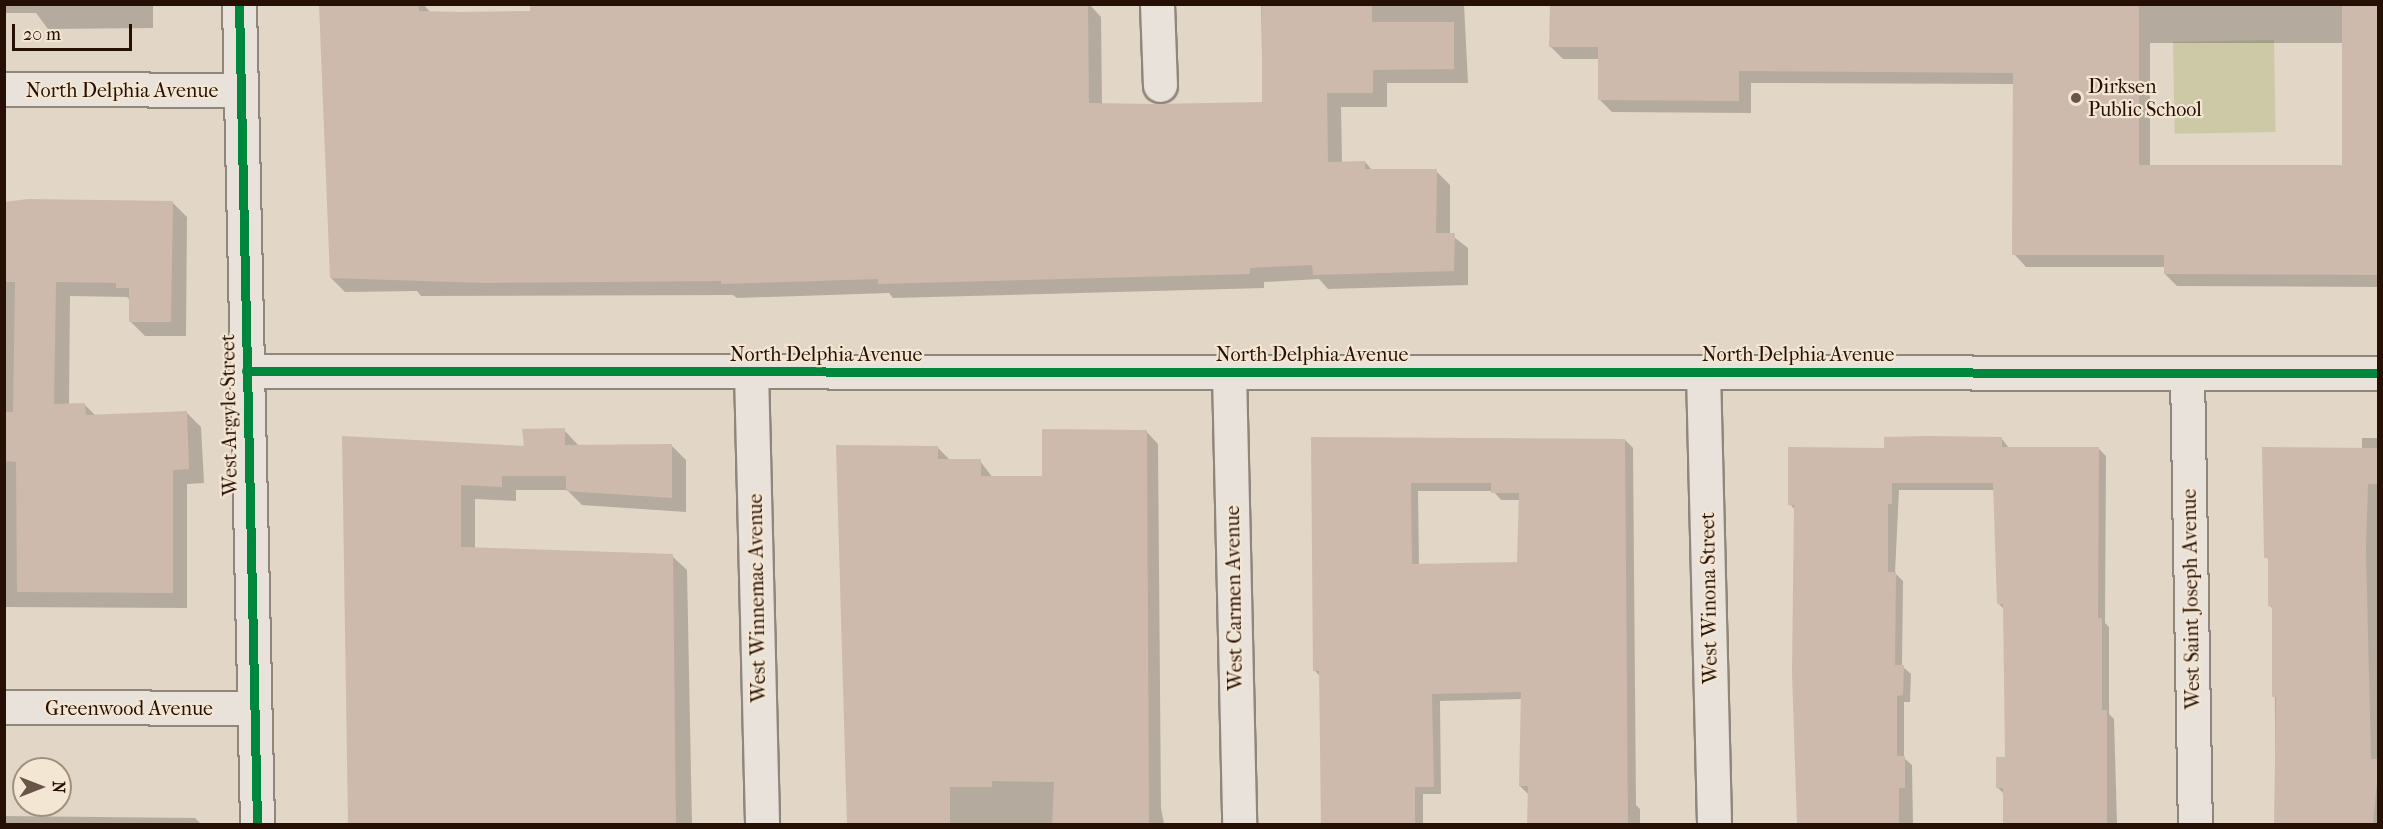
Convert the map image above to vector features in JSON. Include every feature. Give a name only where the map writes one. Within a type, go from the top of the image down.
[{"type":"street","name":"West Argyle Street","points":[[240,4],[257,825]]},
{"type":"street","points":[[1158,4],[1160,85]]},
{"type":"street","name":"North Delphia Avenue","points":[[4,89],[240,90]]},
{"type":"street","name":"North Delphia Avenue","points":[[246,371],[2379,373]]},
{"type":"street","name":"West Winnemac Avenue","points":[[751,371],[762,825]]},
{"type":"street","name":"West Carmen Avenue","points":[[1228,372],[1239,825]]},
{"type":"street","name":"West Winona Street","points":[[1703,372],[1714,825]]},
{"type":"street","name":"West Saint Joseph Avenue","points":[[2187,373],[2195,825]]},
{"type":"street","name":"Greenwood Avenue","points":[[4,707],[254,708]]},
{"type":"shaded area","points":[[2274,40],[2276,132],[2175,134],[2173,42]]},
{"type":"building","points":[[319,4],[419,4],[419,11],[460,12],[530,11],[530,4],[1088,4],[1089,103],[1262,102],[1262,4],[1372,4],[1372,22],[1454,22],[1454,69],[1373,70],[1373,93],[1327,93],[1328,162],[1365,161],[1365,169],[1437,169],[1436,233],[1455,233],[1454,271],[1313,275],[1312,265],[1250,268],[1250,274],[878,284],[878,279],[721,284],[721,281],[485,283],[330,278]]},
{"type":"building","name":"Dirksen Public School","points":[[1550,4],[2139,4],[2139,165],[2342,165],[2342,4],[2379,4],[2379,275],[2164,274],[2164,255],[2012,255],[2013,73],[1739,71],[1739,101],[1598,100],[1598,47],[1549,47]]},
{"type":"building","points":[[28,199],[173,201],[171,322],[129,322],[129,288],[116,288],[116,283],[56,282],[54,404],[85,403],[86,415],[187,411],[189,469],[173,470],[173,593],[17,592],[16,462],[4,461],[4,412],[13,412],[15,282],[4,282],[4,202]]},
{"type":"building","points":[[565,428],[565,445],[672,444],[672,498],[566,491],[566,476],[502,476],[502,487],[461,485],[461,547],[673,554],[676,825],[348,825],[342,436],[524,446],[522,429]]},
{"type":"building","points":[[1042,429],[1147,430],[1149,825],[1052,825],[1054,782],[992,781],[992,787],[950,787],[950,825],[847,825],[836,445],[938,446],[938,459],[981,459],[981,476],[1042,476]]},
{"type":"building","points":[[1311,437],[1625,439],[1628,825],[1527,825],[1528,786],[1519,786],[1521,692],[1432,694],[1434,787],[1415,787],[1415,825],[1321,825],[1319,671],[1313,671]],"holes":[[[1411,483],[1491,483],[1491,493],[1519,493],[1517,562],[1412,564]]]},
{"type":"building","points":[[1884,437],[2002,437],[2002,447],[2099,447],[2098,618],[2102,618],[2102,710],[2107,710],[2107,825],[2003,825],[2003,788],[1996,788],[1996,757],[2005,757],[2003,604],[1997,604],[1993,483],[1892,483],[1892,504],[1888,504],[1888,572],[1896,572],[1895,665],[1904,665],[1903,695],[1897,696],[1897,756],[1905,756],[1905,788],[1899,788],[1899,825],[1797,825],[1792,672],[1794,505],[1788,505],[1788,447],[1884,448]]},
{"type":"building","points":[[2262,447],[2379,448],[2379,484],[2368,484],[2366,550],[2371,759],[2379,759],[2373,825],[2274,825],[2276,697],[2272,697],[2272,606],[2268,606],[2268,558],[2264,558]]},
{"type":"cycle path","points":[[239,4],[257,824]]},
{"type":"cycle path","points":[[246,371],[2378,373]]},
{"type":"place","name":"Dirksen Public School","points":[[2076,98]]}]
